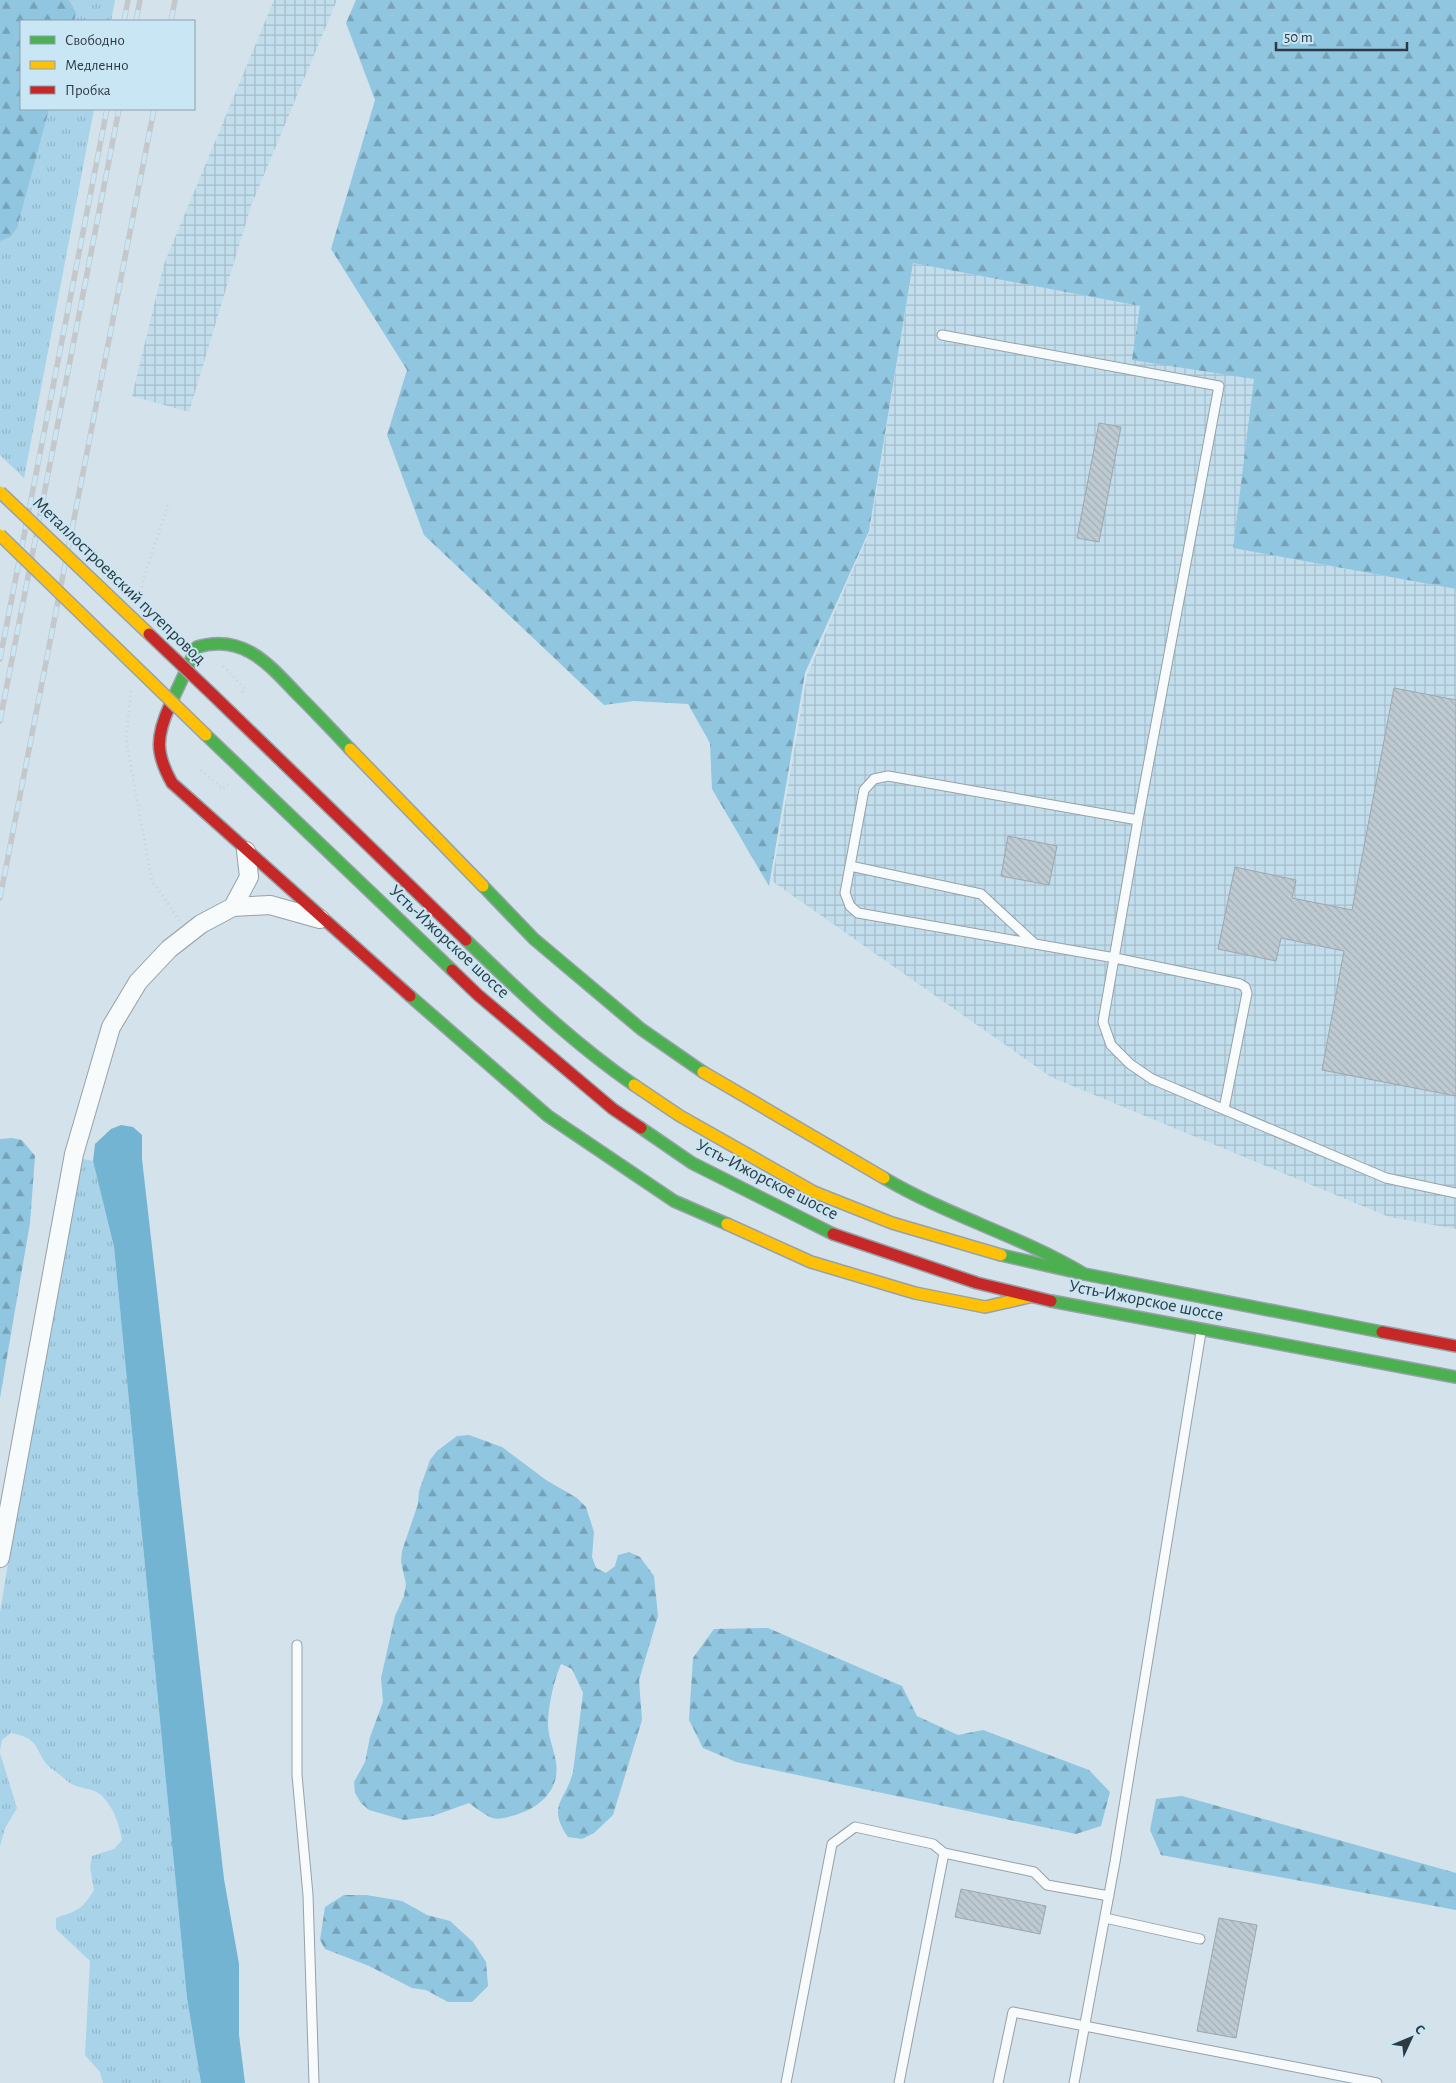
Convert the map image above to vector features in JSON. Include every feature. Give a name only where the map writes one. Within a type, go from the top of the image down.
[{"type":"street","name":"Металлостроевский путепровод","points":[[0,492],[213,695]]},
{"type":"street","name":"Усть-Ижорское шоссе","points":[[0,535],[478,995],[584,1085],[629,1120],[692,1163],[822,1230],[978,1282],[1030,1297],[1456,1377]]},
{"type":"street","points":[[1030,1297],[985,1307],[896,1288],[811,1262],[674,1201],[548,1116],[495,1072],[172,783],[161,763],[160,727],[197,646],[209,642],[248,649],[268,663],[534,939],[641,1029],[709,1076],[907,1192],[994,1233],[1049,1253],[1084,1274]]},
{"type":"street","name":"Усть-Ижорское шоссе","points":[[213,695],[515,987],[614,1071],[680,1116],[814,1192],[892,1223],[981,1250],[1084,1274],[1456,1346]]},
{"type":"street","points":[[233,907],[248,877],[246,851]]},
{"type":"street","points":[[0,1558],[74,1154],[111,1027],[138,982],[169,949],[201,924],[233,907],[270,905],[324,920]]},
{"type":"lane","points":[[942,335],[1220,386],[1138,820],[1103,1022],[1111,1045],[1130,1064],[1152,1079],[1386,1178],[1456,1193]]},
{"type":"lane","points":[[1138,820],[888,776],[874,779],[864,790],[845,893],[850,906],[858,913],[1115,958],[1245,986],[1247,992],[1224,1109]]},
{"type":"lane","points":[[850,866],[981,894],[1036,944]]},
{"type":"lane","points":[[1074,2083],[1109,1896],[1202,1330]]},
{"type":"lane","points":[[297,1645],[297,1775],[308,1896],[314,2083]]},
{"type":"lane","points":[[786,2083],[832,1844],[854,1827],[933,1844],[944,1853],[1034,1872],[1048,1885],[1109,1896]]},
{"type":"lane","points":[[899,2083],[944,1853]]},
{"type":"lane","points":[[1105,1918],[1200,1939]]},
{"type":"lane","points":[[998,2083],[1012,2012],[1378,2083]]},
{"type":"path","points":[[223,666],[245,689]]},
{"type":"path","points":[[201,770],[223,789]]},
{"type":"shaded area","points":[[274,0],[337,0],[251,206],[189,412],[132,396],[164,264]]},
{"type":"shaded area","points":[[913,263],[1140,306],[1255,379],[1233,548],[1456,589],[1456,1229],[1389,1217],[1051,1077],[772,881],[807,675],[870,531]]},
{"type":"shaded area","points":[[121,1125],[133,1127],[142,1135],[142,1159],[224,1879],[239,1964],[239,2035],[245,2083],[201,2083],[187,1998],[114,1247],[93,1161],[95,1144],[111,1129]]},
{"type":"green space","points":[[0,0],[115,0],[111,20],[20,20],[20,110],[94,110],[24,478],[0,455]]},
{"type":"green space","points":[[0,0],[69,0],[76,13],[74,20],[20,20],[20,110],[49,110],[17,228],[10,237],[0,241]]},
{"type":"green space","points":[[356,0],[1456,0],[1456,589],[1233,548],[1254,379],[1132,360],[1140,306],[913,263],[869,531],[805,673],[769,886],[712,789],[710,743],[688,704],[634,701],[604,705],[424,535],[387,435],[407,370],[331,249],[375,100],[346,23]]},
{"type":"green space","points":[[12,1138],[22,1140],[35,1156],[30,1223],[0,1398],[0,1139]]},
{"type":"green space","points":[[84,1159],[93,1161],[114,1247],[187,1998],[201,2083],[103,2083],[100,2072],[85,2055],[90,1961],[56,1929],[56,1918],[78,1909],[90,1897],[94,1890],[90,1867],[92,1856],[114,1849],[122,1840],[116,1818],[108,1803],[100,1794],[70,1783],[43,1760],[38,1749],[29,1739],[11,1733],[2,1740],[0,1750],[0,1613],[70,1176],[80,1161]]},
{"type":"green space","points":[[469,1435],[502,1447],[546,1480],[577,1498],[586,1507],[594,1532],[592,1557],[596,1568],[606,1573],[615,1566],[618,1555],[629,1552],[640,1557],[654,1576],[658,1616],[639,1680],[642,1720],[613,1815],[594,1833],[582,1839],[568,1837],[562,1826],[558,1810],[573,1772],[583,1693],[572,1669],[561,1664],[552,1693],[548,1717],[549,1733],[557,1771],[548,1794],[529,1810],[498,1819],[488,1816],[469,1803],[433,1816],[404,1820],[369,1810],[361,1803],[355,1793],[354,1782],[365,1762],[370,1737],[383,1702],[381,1678],[395,1616],[404,1596],[406,1584],[401,1562],[402,1551],[418,1504],[419,1491],[430,1460],[437,1451],[457,1436]]},
{"type":"green space","points":[[768,1628],[902,1686],[917,1716],[958,1735],[983,1730],[1089,1770],[1110,1792],[1101,1826],[1076,1834],[736,1762],[703,1748],[689,1720],[693,1658],[714,1629]]},
{"type":"green space","points":[[0,1753],[17,1808],[5,1828],[0,1846]]},
{"type":"green space","points":[[1182,1796],[1456,1873],[1456,1910],[1161,1855],[1150,1830],[1156,1799]]},
{"type":"green space","points":[[344,1895],[366,1895],[402,1901],[427,1915],[450,1921],[473,1942],[486,1962],[488,1986],[472,2002],[448,2002],[426,1990],[412,1988],[369,1966],[325,1949],[320,1940],[325,1907]]},
{"type":"building","points":[[1099,423],[1121,427],[1099,542],[1077,538]]},
{"type":"building","points":[[1394,688],[1456,700],[1456,1096],[1322,1070],[1344,951],[1281,938],[1276,961],[1218,949],[1235,867],[1296,880],[1292,898],[1352,910]]},
{"type":"building","points":[[1008,836],[1057,846],[1049,885],[1001,876]]},
{"type":"building","points":[[961,1889],[1046,1906],[1040,1934],[955,1917]]},
{"type":"building","points":[[1219,1918],[1257,1925],[1236,2038],[1197,2031]]},
{"type":"railway","points":[[124,20],[128,0]]},
{"type":"railway","points":[[136,20],[140,0]]},
{"type":"railway","points":[[171,20],[175,0]]},
{"type":"railway","points":[[0,659],[107,110]]},
{"type":"railway","points":[[0,721],[119,110]]},
{"type":"railway","points":[[0,898],[154,110]]},
{"type":"traffic: fast","points":[[170,705],[197,647],[214,644],[243,648],[255,655],[278,674],[350,749]]},
{"type":"traffic: fast","points":[[206,735],[452,970]]},
{"type":"traffic: fast","points":[[483,886],[534,939],[641,1029],[703,1072]]},
{"type":"traffic: fast","points":[[466,940],[568,1034],[634,1085]]},
{"type":"traffic: fast","points":[[410,996],[548,1116],[674,1201],[727,1224]]},
{"type":"traffic: fast","points":[[641,1128],[692,1163],[833,1234]]},
{"type":"traffic: fast","points":[[884,1178],[933,1204],[1035,1248],[1084,1274]]},
{"type":"traffic: fast","points":[[1001,1255],[1084,1274],[1382,1332]]},
{"type":"traffic: fast","points":[[1051,1301],[1456,1377]]},
{"type":"traffic: slow","points":[[0,492],[149,634]]},
{"type":"traffic: slow","points":[[0,535],[206,735]]},
{"type":"traffic: slow","points":[[350,749],[483,886]]},
{"type":"traffic: slow","points":[[703,1072],[884,1178]]},
{"type":"traffic: slow","points":[[634,1085],[680,1116],[814,1192],[892,1223],[1001,1255]]},
{"type":"traffic: slow","points":[[727,1224],[811,1262],[915,1293],[985,1307],[1029,1297]]},
{"type":"traffic: jam","points":[[149,634],[213,695]]},
{"type":"traffic: jam","points":[[213,695],[466,940]]},
{"type":"traffic: jam","points":[[170,705],[162,726],[159,744],[163,763],[172,783],[410,996]]},
{"type":"traffic: jam","points":[[452,970],[478,995],[613,1109],[641,1128]]},
{"type":"traffic: jam","points":[[833,1234],[977,1283],[1051,1301]]},
{"type":"traffic: jam","points":[[1382,1332],[1456,1346]]}]
